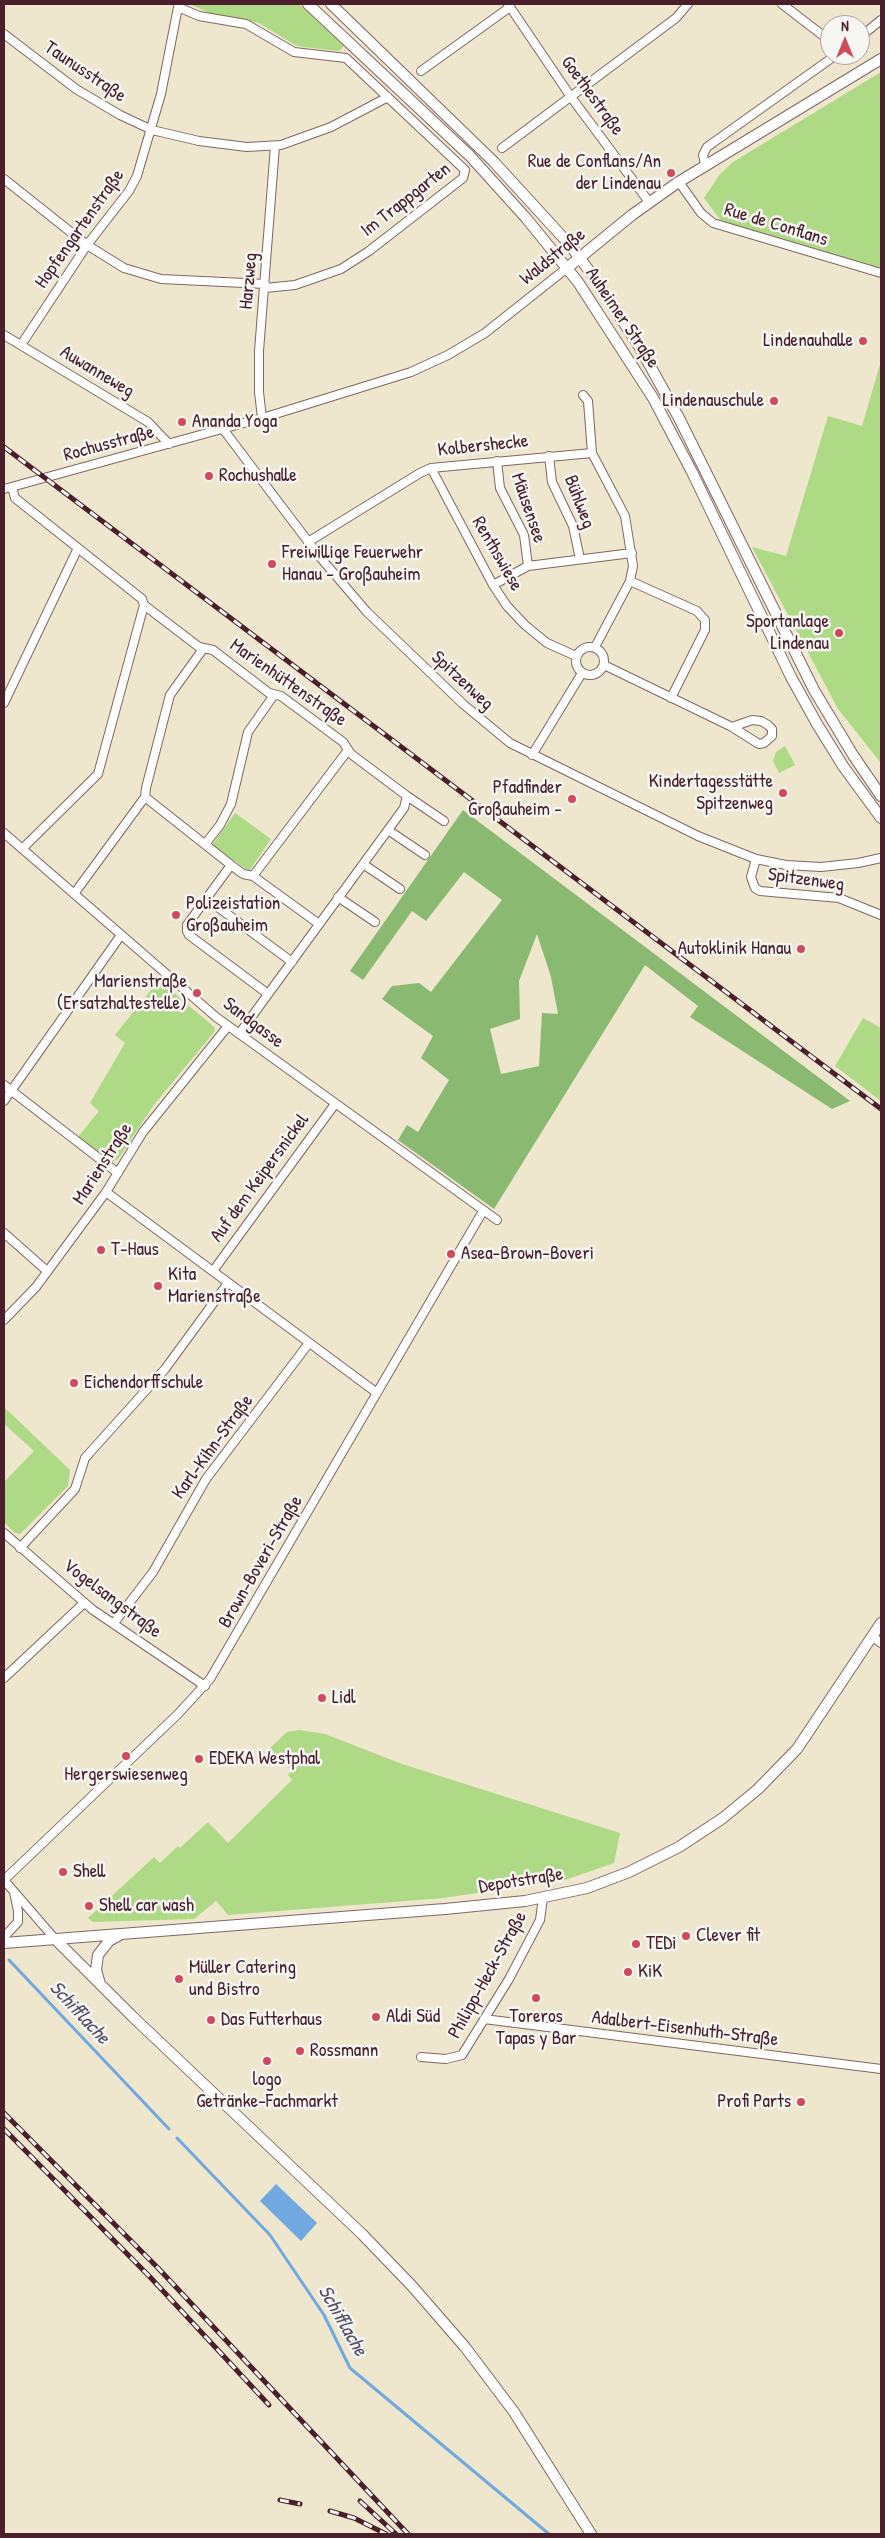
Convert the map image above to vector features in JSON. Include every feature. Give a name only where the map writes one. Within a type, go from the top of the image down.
[{"type":"main road","name":"Auheimer Straße","points":[[308,4],[470,156],[526,218],[567,268],[604,321],[653,398],[692,472],[791,677],[843,766],[881,818]]},
{"type":"main road","name":"Auheimer Straße","points":[[331,4],[494,161],[580,258],[634,338],[664,390],[705,466],[814,690],[852,755],[881,796]]},
{"type":"main road","name":"Waldstraße","points":[[567,268],[649,202],[705,164],[881,59]]},
{"type":"main road","name":"Depotstraße","points":[[4,1943],[412,1912],[543,1898],[587,1888],[660,1857],[706,1829],[770,1778],[797,1748],[881,1623]]},
{"type":"main road","points":[[101,1985],[96,1970],[98,1956],[108,1941],[125,1934]]},
{"type":"main road","points":[[55,1939],[362,2234],[412,2286],[465,2347],[514,2412],[591,2534]]},
{"type":"street","points":[[502,148],[676,18],[688,4]]},
{"type":"street","points":[[782,4],[820,33]]},
{"type":"street","name":"Goethestraße","points":[[421,71],[509,5],[571,96],[649,202]]},
{"type":"street","name":"Im Trappgarten","points":[[4,179],[87,245],[112,262],[150,277],[265,286],[295,285],[341,269],[369,251],[463,178],[466,173],[464,168],[346,58],[294,52],[246,24],[199,16],[178,7]]},
{"type":"street","name":"Hopfengartenstraße","points":[[21,345],[87,245],[132,186],[141,167],[170,54],[178,7]]},
{"type":"street","points":[[870,29],[881,20]]},
{"type":"street","name":"Taunusstraße","points":[[4,34],[94,100],[120,116],[152,130],[225,145],[275,146],[325,130],[388,97]]},
{"type":"street","points":[[705,164],[702,155],[707,147],[822,65]]},
{"type":"street","name":"Harzweg","points":[[262,418],[259,363],[275,146]]},
{"type":"street","name":"Rue de Conflans","points":[[679,182],[701,214],[713,223],[881,273]]},
{"type":"street","name":"Waldstraße","points":[[223,429],[389,380],[448,355],[491,328],[567,268]]},
{"type":"street","name":"Auwanneweg","points":[[4,335],[148,422],[169,444]]},
{"type":"street","points":[[583,396],[588,401],[592,453],[625,516],[633,566],[630,581],[595,647]]},
{"type":"street","name":"Rochusstraße","points":[[8,488],[223,429]]},
{"type":"street","name":"Spitzenweg","points":[[223,429],[308,542],[367,612],[419,664],[485,725],[510,743],[698,836],[756,859],[786,865],[821,867],[858,864],[881,858]]},
{"type":"street","name":"Kolbershecke","points":[[308,542],[420,472],[432,468],[592,453]]},
{"type":"street","name":"Bühlweg","points":[[549,456],[552,482],[573,526],[580,558]]},
{"type":"street","name":"Mäusensee","points":[[498,461],[500,488],[524,535],[528,566]]},
{"type":"street","name":"Renthswiese","points":[[432,468],[493,585],[508,606],[539,637],[554,648],[576,656]]},
{"type":"street","name":"Marienhüttenstraße","points":[[8,488],[15,498],[142,599],[144,605],[203,649],[213,650],[274,695],[281,696],[343,742],[348,750],[407,796],[444,821]]},
{"type":"street","points":[[4,703],[78,548]]},
{"type":"street","points":[[493,585],[528,566],[632,553]]},
{"type":"street","points":[[630,581],[698,611],[705,620],[705,630],[672,698]]},
{"type":"street","points":[[22,849],[98,774],[144,605]]},
{"type":"street","points":[[585,647],[595,647],[604,656],[604,665],[596,674],[582,673],[576,666],[576,656],[585,647]]},
{"type":"street","points":[[74,894],[145,797],[170,695],[203,649]]},
{"type":"street","points":[[604,665],[732,727],[759,744],[764,743],[772,736],[772,729],[761,721],[752,720],[732,727]]},
{"type":"street","points":[[532,755],[582,673]]},
{"type":"street","points":[[206,843],[220,825],[231,804],[244,743],[252,726],[274,695]]},
{"type":"street","points":[[254,876],[279,839],[348,750]]},
{"type":"street","points":[[238,1034],[388,830],[406,804],[407,796]]},
{"type":"street","points":[[145,797],[206,843],[243,874],[254,876],[319,924]]},
{"type":"street","points":[[388,830],[424,855]]},
{"type":"street","name":"Sandgasse","points":[[4,833],[121,936],[238,1034],[497,1220]]},
{"type":"street","name":"Spitzenweg","points":[[756,859],[751,877],[755,888],[760,891],[839,898],[881,915]]},
{"type":"street","points":[[363,864],[400,889]]},
{"type":"street","points":[[231,865],[208,899],[187,925],[189,936],[268,994]]},
{"type":"street","points":[[338,897],[375,922]]},
{"type":"street","points":[[208,899],[292,962]]},
{"type":"street","points":[[4,1101],[121,936]]},
{"type":"street","name":"Marienstraße","points":[[4,1320],[36,1286],[106,1192],[143,1132],[228,1026]]},
{"type":"street","points":[[4,1085],[118,1173]]},
{"type":"street","name":"Auf dem Keipersnickel","points":[[213,1271],[335,1104]]},
{"type":"street","points":[[106,1192],[377,1393]]},
{"type":"street","name":"Brown-Boveri-Straße","points":[[4,1880],[205,1686],[240,1632],[483,1211]]},
{"type":"street","points":[[4,1233],[47,1271]]},
{"type":"street","points":[[20,1548],[75,1489],[85,1458],[170,1362],[228,1283]]},
{"type":"street","name":"Karl-Kihn-Straße","points":[[114,1623],[153,1572],[206,1479],[309,1343]]},
{"type":"street","name":"Vogelsangstraße","points":[[4,1533],[84,1603],[205,1686]]},
{"type":"street","points":[[4,1678],[84,1603]]},
{"type":"street","points":[[872,1636],[881,1643]]},
{"type":"street","points":[[4,1880],[55,1939]]},
{"type":"street","points":[[4,1937],[18,1922],[18,1911],[13,1890]]},
{"type":"street","name":"Philipp-Heck-Straße","points":[[421,2056],[446,2059],[459,2057],[484,2019],[540,1920],[543,1898]]},
{"type":"street","name":"Adalbert-Eisenhuth-Straße","points":[[484,2019],[881,2069]]},
{"type":"green space","points":[[190,4],[299,4],[344,46],[339,51],[295,45],[259,23],[211,14]]},
{"type":"green space","points":[[881,72],[881,269],[722,222],[704,198],[720,174],[733,162]]},
{"type":"green space","name":"Sportanlage Lindenau","points":[[881,361],[881,763],[838,709],[752,547],[786,556],[828,416],[862,426]]},
{"type":"green space","points":[[785,746],[795,765],[779,773],[773,761],[776,752]]},
{"type":"green space","points":[[463,810],[850,1101],[832,1109],[690,1017],[698,1006],[645,965],[494,1209],[398,1140],[407,1125],[418,1132],[449,1080],[421,1058],[433,1036],[382,999],[392,986],[419,983],[431,992],[502,900],[464,872],[426,921],[412,911],[363,980],[350,971]],"holes":[[[537,934],[551,977],[558,1014],[542,1013],[539,1066],[501,1074],[490,1029],[520,1019],[519,981]]]},
{"type":"green space","points":[[235,813],[271,839],[249,871],[212,845]]},
{"type":"green space","points":[[159,980],[214,1027],[215,1031],[153,1106],[119,1158],[112,1162],[78,1137],[99,1111],[90,1103],[125,1043],[115,1035]]},
{"type":"green space","points":[[863,1018],[881,1028],[881,1101],[835,1066]]},
{"type":"green space","points":[[4,1407],[70,1470],[68,1486],[20,1534],[15,1533],[4,1522],[4,1482],[34,1451],[4,1424]]},
{"type":"green space","points":[[299,1730],[325,1734],[402,1764],[620,1833],[614,1863],[565,1880],[443,1898],[228,1915],[216,1901],[194,1919],[93,1922],[88,1918],[154,1857],[160,1863],[178,1846],[180,1848],[208,1822],[228,1843],[292,1780],[288,1775],[292,1771],[270,1748],[287,1732]]},
{"type":"water","points":[[276,2184],[317,2223],[301,2241],[260,2201]]},
{"type":"waterway","name":"Schifflache","points":[[9,1960],[169,2129]]},
{"type":"waterway","name":"Schifflache","points":[[177,2138],[270,2235],[324,2315],[350,2368],[549,2534]]},
{"type":"railway","points":[[4,447],[881,1109]]},
{"type":"railway","points":[[4,2113],[158,2268],[408,2534]]},
{"type":"railway","points":[[4,2129],[150,2277],[269,2405]]},
{"type":"railway","points":[[280,2500],[300,2504]]},
{"type":"railway","points":[[360,2501],[396,2534]]},
{"type":"railway","points":[[330,2511],[354,2518],[386,2534]]},
{"type":"place","name":"Rue de Conflans/An der Lindenau","points":[[671,173]]},
{"type":"place","name":"Lindenauhalle","points":[[863,341]]},
{"type":"place","name":"Lindenauschule","points":[[774,401]]},
{"type":"place","name":"Ananda Yoga","points":[[182,422]]},
{"type":"place","name":"Rochushalle","points":[[209,476]]},
{"type":"place","name":"Freiwillige Feuerwehr Hanau - Großauheim","points":[[272,564]]},
{"type":"place","name":"Sportanlage Lindenau","points":[[839,633]]},
{"type":"place","name":"Kindertagesstätte Spitzenweg","points":[[783,793]]},
{"type":"place","name":"Pfadfinder Großauheim -","points":[[572,799]]},
{"type":"place","name":"Polizeistation Großauheim","points":[[176,915]]},
{"type":"place","name":"Autoklinik Hanau","points":[[801,949]]},
{"type":"place","name":"Marienstraße (Ersatzhaltestelle)","points":[[197,993]]},
{"type":"place","name":"T-Haus","points":[[101,1250]]},
{"type":"place","name":"Asea-Brown-Boveri","points":[[451,1254]]},
{"type":"place","name":"Kita Marienstraße","points":[[158,1286]]},
{"type":"place","name":"Eichendorffschule","points":[[74,1383]]},
{"type":"place","name":"Lidl","points":[[322,1698]]},
{"type":"place","name":"Hergerswiesenweg","points":[[126,1756]]},
{"type":"place","name":"EDEKA Westphal","points":[[199,1759]]},
{"type":"place","name":"Shell","points":[[63,1872]]},
{"type":"place","name":"Shell car wash","points":[[89,1906]]},
{"type":"place","name":"Clever fit","points":[[686,1936]]},
{"type":"place","name":"TEDi","points":[[636,1944]]},
{"type":"place","name":"KiK","points":[[628,1972]]},
{"type":"place","name":"Müller Catering und Bistro","points":[[179,1979]]},
{"type":"place","name":"Toreros Tapas y Bar","points":[[536,1998]]},
{"type":"place","name":"Aldi Süd","points":[[376,2017]]},
{"type":"place","name":"Das Futterhaus","points":[[211,2020]]},
{"type":"place","name":"Rossmann","points":[[300,2051]]},
{"type":"place","name":"logo Getränke-Fachmarkt","points":[[267,2061]]},
{"type":"place","name":"Profi Parts","points":[[801,2102]]}]
